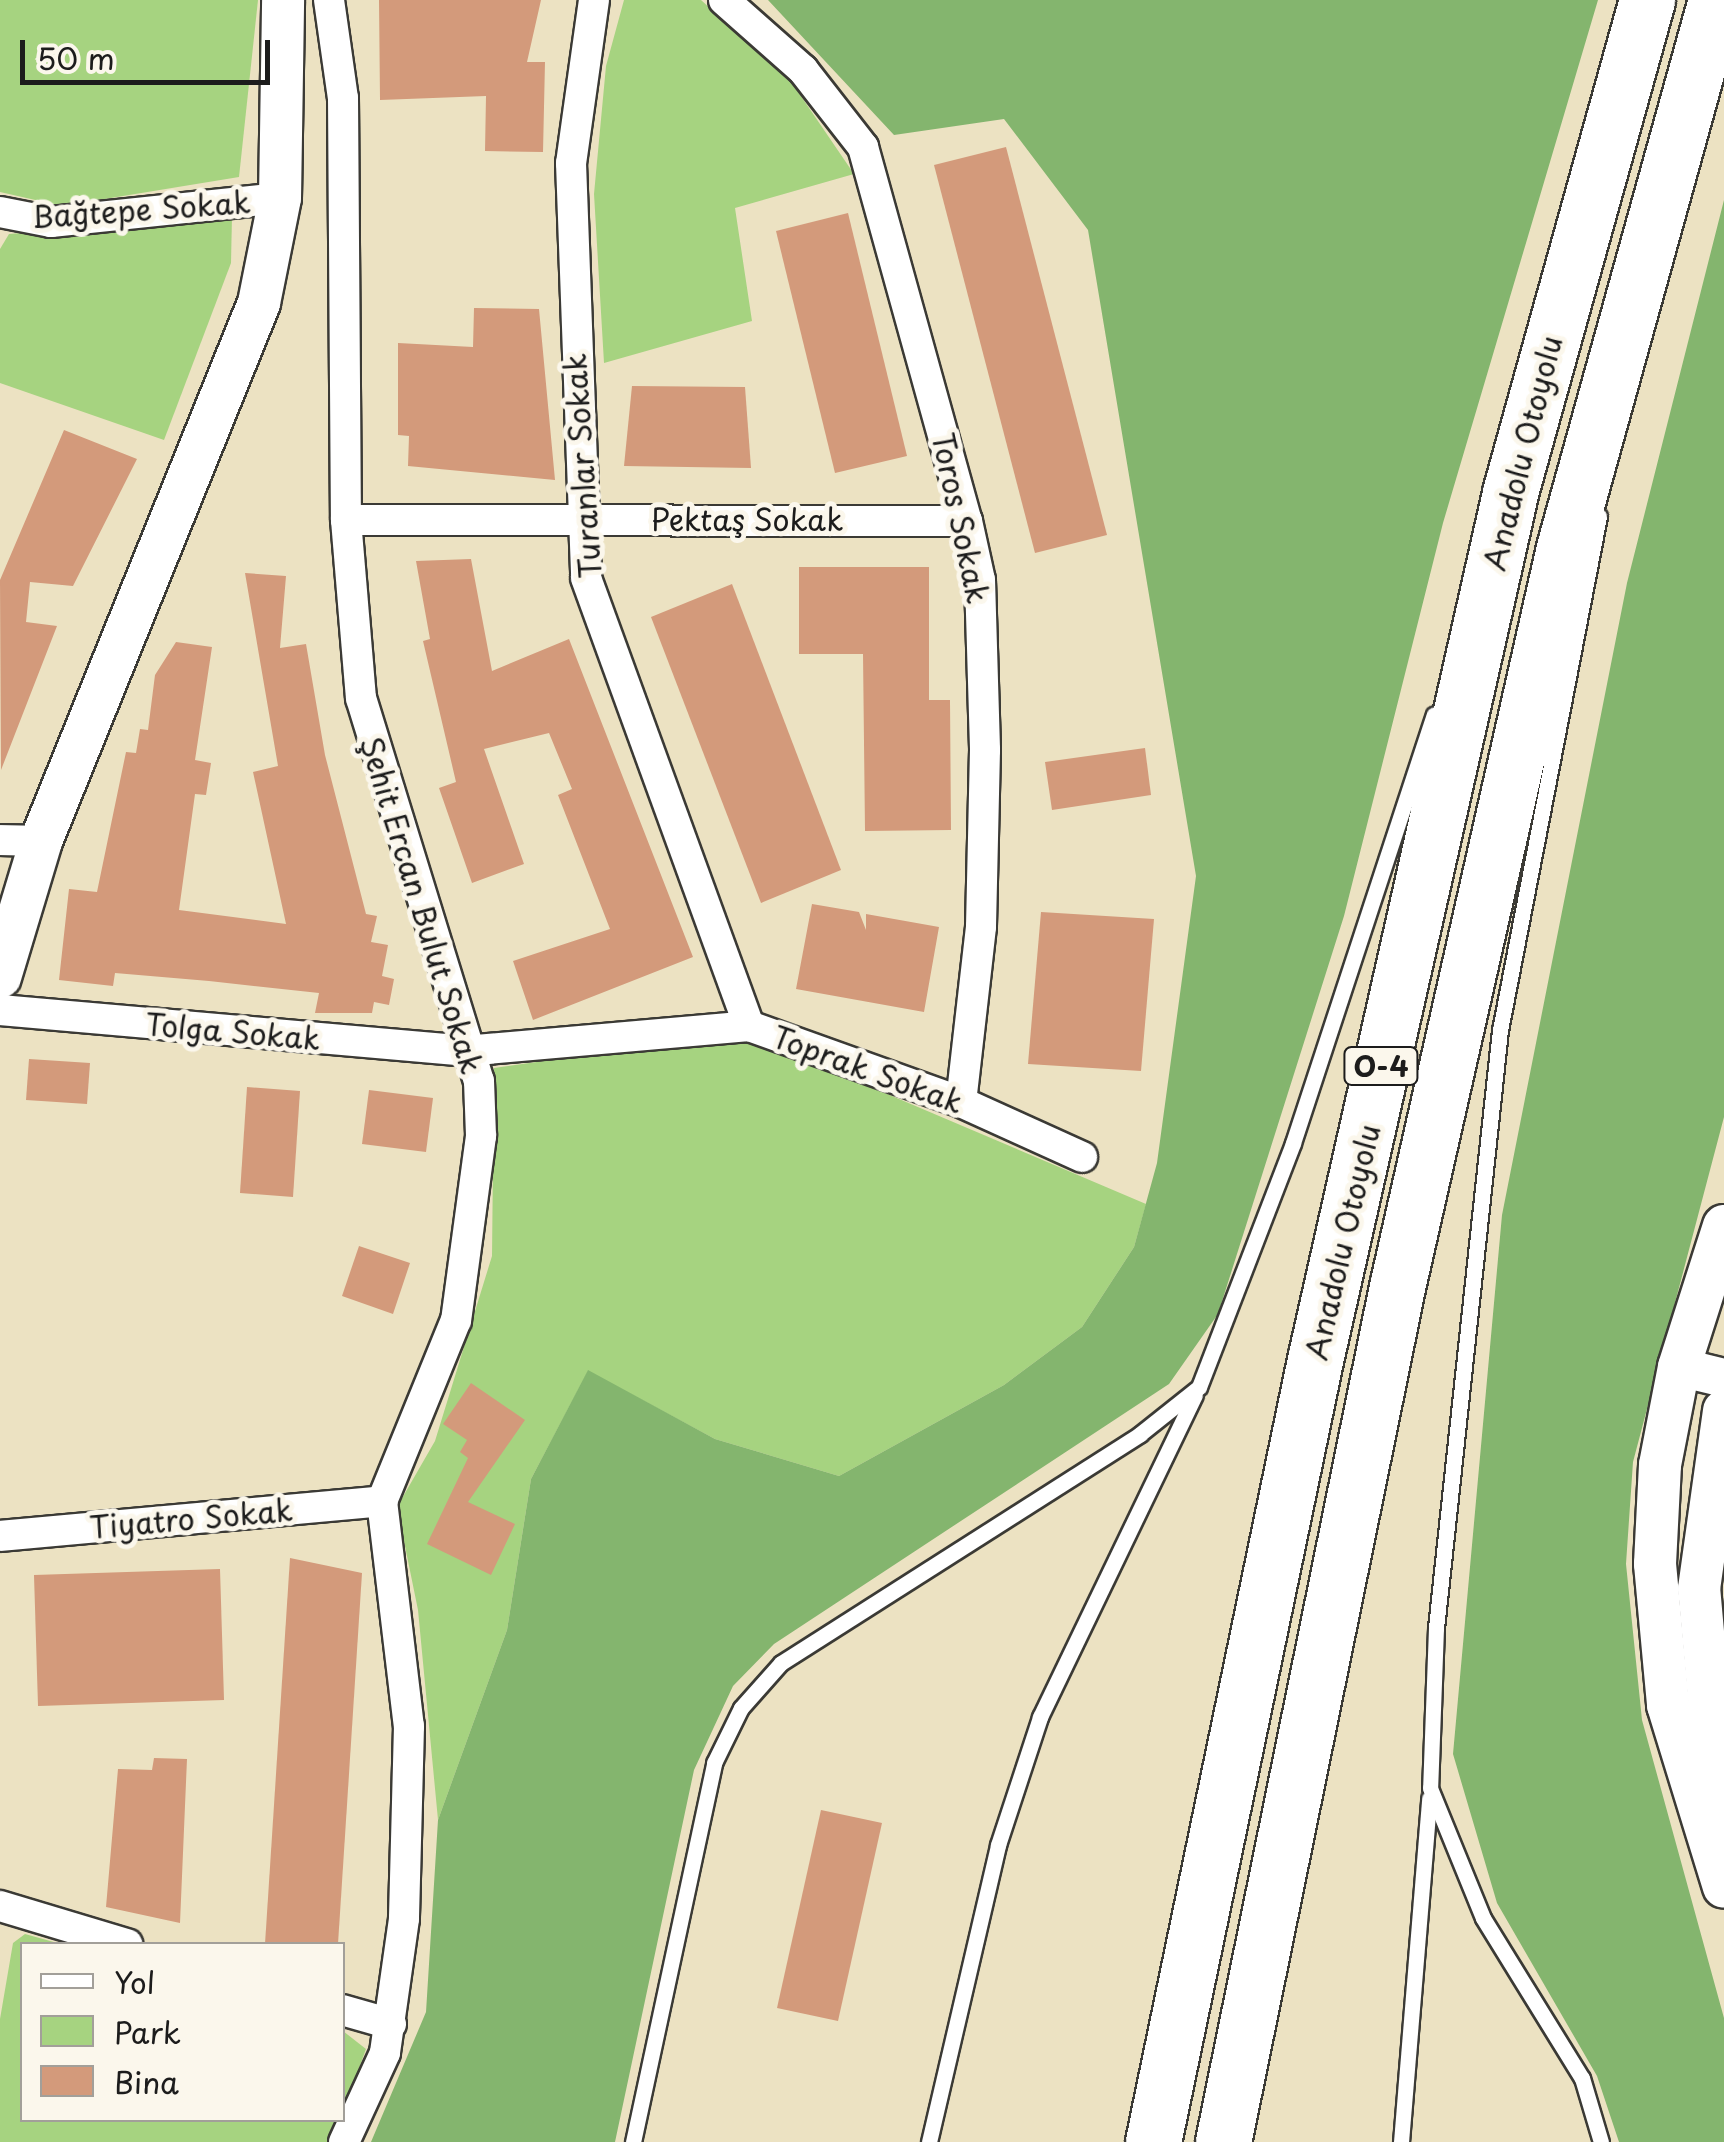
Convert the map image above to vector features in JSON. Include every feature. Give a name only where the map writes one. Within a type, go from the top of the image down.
[{"type":"highway","name":"Anadolu Otoyolu","points":[[1153,2142],[1315,1360],[1511,489],[1647,0]]},
{"type":"highway","name":"Anadolu Otoyolu","points":[[1223,2142],[1397,1288],[1643,235],[1716,0]]},
{"type":"main road","points":[[0,977],[20,840],[240,358],[280,198],[283,0]]},
{"type":"main road","points":[[1724,1226],[1679,1368],[1655,1523],[1661,1666],[1724,1887]]},
{"type":"main road","points":[[1724,1411],[1702,1540],[1698,1628],[1724,1845]]},
{"type":"street","name":"Şehit Ercan Bulut Sokak","points":[[329,0],[344,98],[346,520],[370,748],[478,1081],[481,1136],[465,1278],[438,1379],[382,1500]]},
{"type":"street","name":"Turanlar Sokak","points":[[594,0],[570,163],[582,518],[596,618],[748,1026]]},
{"type":"street","name":"Toros Sokak","points":[[724,0],[803,70],[863,147],[968,521],[980,580],[985,750],[981,926],[961,1102]]},
{"type":"street","name":"Bağtepe Sokak","points":[[1,215],[51,222],[280,198]]},
{"type":"street","name":"Pektaş Sokak","points":[[346,520],[968,521]]},
{"type":"street","name":"Tolga Sokak","points":[[0,1010],[465,1050]]},
{"type":"street","name":"Toprak Sokak","points":[[465,1050],[748,1026],[961,1102],[1082,1158]]},
{"type":"street","points":[[1679,1368],[1724,1378]]},
{"type":"street","name":"Tiyatro Sokak","points":[[0,1536],[382,1500]]},
{"type":"street","points":[[344,2142],[391,2024],[410,1770],[404,1635],[382,1500]]},
{"type":"street","points":[[0,1906],[120,1942]]},
{"type":"street","points":[[345,2011],[391,2024]]},
{"type":"lane","points":[[1401,2142],[1430,1788],[1436,1628],[1500,1030],[1594,551],[1643,235]]},
{"type":"lane","points":[[1449,671],[1511,489]]},
{"type":"lane","points":[[929,2142],[998,1845],[1040,1717],[1200,1387],[1293,1142],[1442,690]]},
{"type":"lane","points":[[634,2142],[714,1763],[741,1708],[781,1663],[1140,1434],[1200,1387]]},
{"type":"lane","points":[[1430,1788],[1483,1918],[1582,2078],[1600,2142]]},
{"type":"green space","points":[[0,0],[258,0],[239,177],[62,206],[0,192]]},
{"type":"green space","points":[[624,0],[701,0],[792,83],[854,174],[735,208],[752,321],[604,363],[594,194],[606,66]]},
{"type":"green space","points":[[768,0],[1598,0],[1443,523],[1344,916],[1218,1314],[1169,1384],[774,1644],[733,1686],[694,1770],[615,2142],[371,2142],[426,2012],[438,1820],[507,1630],[531,1479],[588,1370],[715,1439],[839,1476],[1004,1385],[1082,1327],[1134,1247],[1157,1163],[1196,876],[1088,230],[1004,119],[894,135]]},
{"type":"green space","points":[[1724,200],[1724,1117],[1633,1462],[1626,1564],[1642,1720],[1724,2018],[1724,2142],[1619,2142],[1597,2076],[1497,1903],[1453,1754],[1502,1215],[1627,583]]},
{"type":"green space","points":[[232,216],[231,263],[164,440],[0,383],[0,249],[9,234]]},
{"type":"green space","points":[[715,1037],[786,1051],[1146,1204],[1134,1247],[1082,1327],[1004,1385],[839,1476],[715,1439],[588,1371],[531,1479],[507,1630],[438,1820],[418,1610],[397,1507],[435,1441],[492,1256],[494,1068]]},
{"type":"green space","points":[[25,1934],[54,1942],[20,1942],[20,2122],[338,2122],[327,2142],[0,2142],[0,2019],[13,1943]]},
{"type":"green space","points":[[345,2033],[366,2049],[345,2107]]},
{"type":"building","points":[[379,0],[541,0],[527,62],[545,62],[543,152],[485,151],[486,96],[380,100]]},
{"type":"building","points":[[1006,147],[1107,535],[1035,553],[934,165]]},
{"type":"building","points":[[848,213],[907,456],[835,473],[776,231]]},
{"type":"building","points":[[474,308],[539,309],[555,480],[408,466],[409,436],[398,435],[398,343],[473,347]]},
{"type":"building","points":[[632,386],[745,387],[751,468],[624,466]]},
{"type":"building","points":[[64,430],[137,459],[73,586],[30,582],[26,622],[57,626],[1,770],[0,580]]},
{"type":"building","points":[[471,559],[492,671],[569,639],[693,957],[533,1020],[513,961],[610,929],[558,795],[572,789],[549,733],[484,749],[524,864],[472,883],[439,788],[456,782],[423,641],[430,639],[416,561]]},
{"type":"building","points":[[799,567],[929,567],[929,700],[950,700],[951,830],[865,831],[863,654],[799,654]]},
{"type":"building","points":[[245,573],[286,576],[280,648],[306,644],[325,755],[366,914],[377,916],[371,942],[388,945],[382,976],[394,979],[389,1005],[374,1002],[372,1013],[315,1013],[319,993],[209,981],[115,973],[113,986],[59,980],[69,889],[97,892],[126,752],[136,753],[140,729],[148,730],[155,675],[176,642],[212,647],[195,760],[211,763],[206,795],[195,794],[179,910],[286,924],[253,772],[278,766]]},
{"type":"building","points":[[732,584],[841,870],[761,903],[651,617]]},
{"type":"building","points":[[1145,748],[1151,795],[1052,810],[1045,762]]},
{"type":"building","points":[[812,904],[859,912],[866,930],[866,914],[939,927],[924,1012],[796,989]]},
{"type":"building","points":[[1041,912],[1154,919],[1141,1071],[1028,1064]]},
{"type":"building","points":[[29,1059],[90,1063],[87,1104],[26,1100]]},
{"type":"building","points":[[247,1087],[300,1091],[293,1197],[240,1193]]},
{"type":"building","points":[[369,1090],[433,1098],[426,1152],[362,1144]]},
{"type":"building","points":[[359,1246],[410,1263],[393,1314],[342,1296]]},
{"type":"building","points":[[471,1383],[525,1420],[468,1502],[515,1524],[491,1575],[427,1544],[468,1458],[460,1452],[467,1440],[443,1424]]},
{"type":"building","points":[[290,1558],[362,1573],[338,1942],[265,1942]]},
{"type":"building","points":[[220,1569],[224,1700],[38,1706],[34,1575]]},
{"type":"building","points":[[154,1758],[187,1759],[180,1923],[106,1907],[118,1769],[152,1770]]},
{"type":"building","points":[[821,1810],[882,1823],[838,2021],[777,2008]]}]
